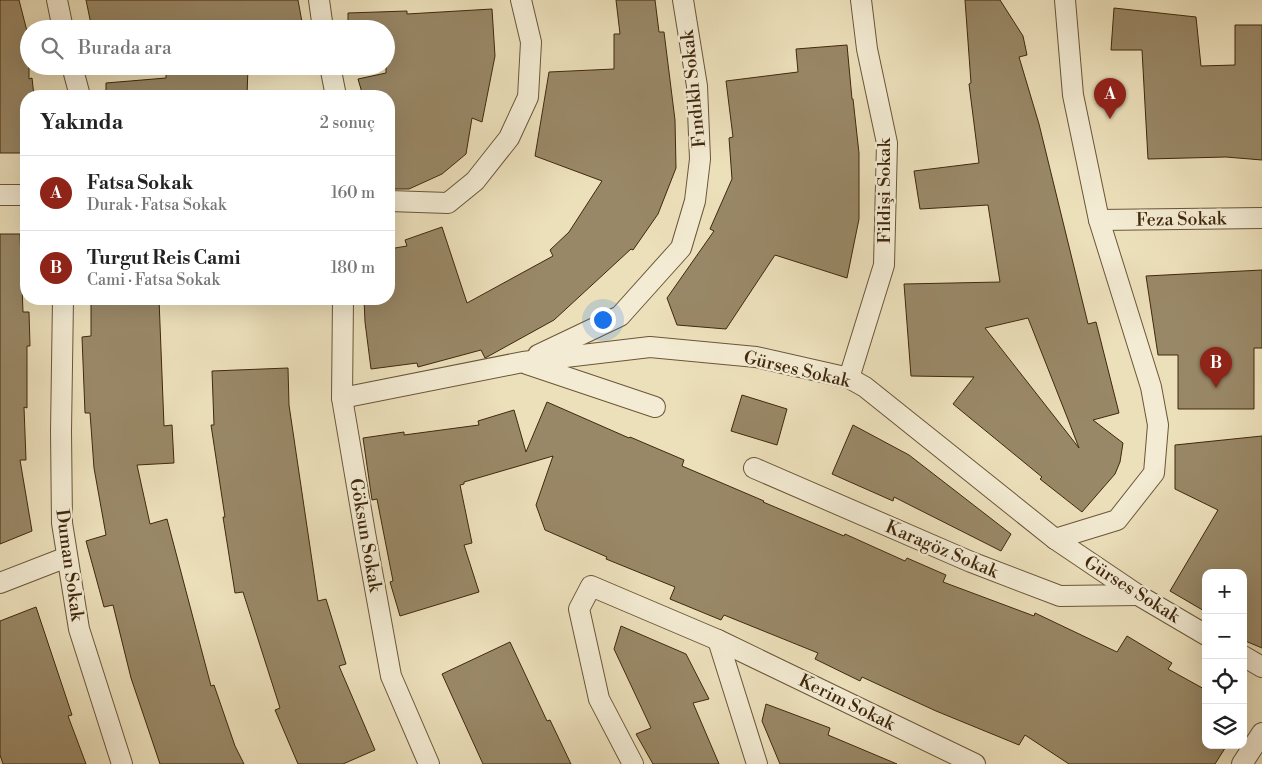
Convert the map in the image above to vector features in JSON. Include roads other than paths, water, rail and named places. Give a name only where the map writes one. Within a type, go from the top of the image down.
[{"type":"street","points":[[57,0],[62,20]]},
{"type":"street","points":[[319,0],[321,20]]},
{"type":"street","points":[[395,201],[448,204],[475,181],[509,138],[528,96],[531,42],[521,0]]},
{"type":"street","name":"Fındıklı Sokak","points":[[523,362],[620,316],[681,248],[695,200],[700,158],[697,86],[683,0]]},
{"type":"street","name":"Fildişi Sokak","points":[[849,378],[884,265],[888,143],[867,50],[861,0]]},
{"type":"street","points":[[1055,539],[1117,520],[1154,474],[1158,425],[1151,387],[1099,220],[1073,95],[1065,0]]},
{"type":"street","points":[[74,75],[78,90]]},
{"type":"street","points":[[332,75],[335,90]]},
{"type":"street","points":[[0,195],[20,195]]},
{"type":"street","name":"Feza Sokak","points":[[1099,220],[1262,218]]},
{"type":"street","name":"Duman Sokak","points":[[63,305],[62,523],[79,629],[122,764]]},
{"type":"street","name":"Göksun Sokak","points":[[343,305],[342,398],[391,676],[429,764]]},
{"type":"street","name":"Gürses Sokak","points":[[342,398],[523,362],[650,347],[756,357],[849,378],[865,387],[1055,539],[1138,595],[1202,633]]},
{"type":"street","points":[[523,362],[655,407]]},
{"type":"street","name":"Karagöz Sokak","points":[[754,468],[971,562],[1060,596],[1138,595]]},
{"type":"street","points":[[0,583],[68,557]]},
{"type":"street","name":"Kerim Sokak","points":[[633,764],[599,699],[579,609],[592,586],[718,640],[975,764]]},
{"type":"street","points":[[718,640],[757,764]]},
{"type":"street","points":[[1247,658],[1262,667]]},
{"type":"street","points":[[1242,764],[1262,733]]},
{"type":"place","name":"Fatsa Sokak","points":[[1110,119]]},
{"type":"place","name":"Turgut Reis Cami","points":[[1216,388]]}]
